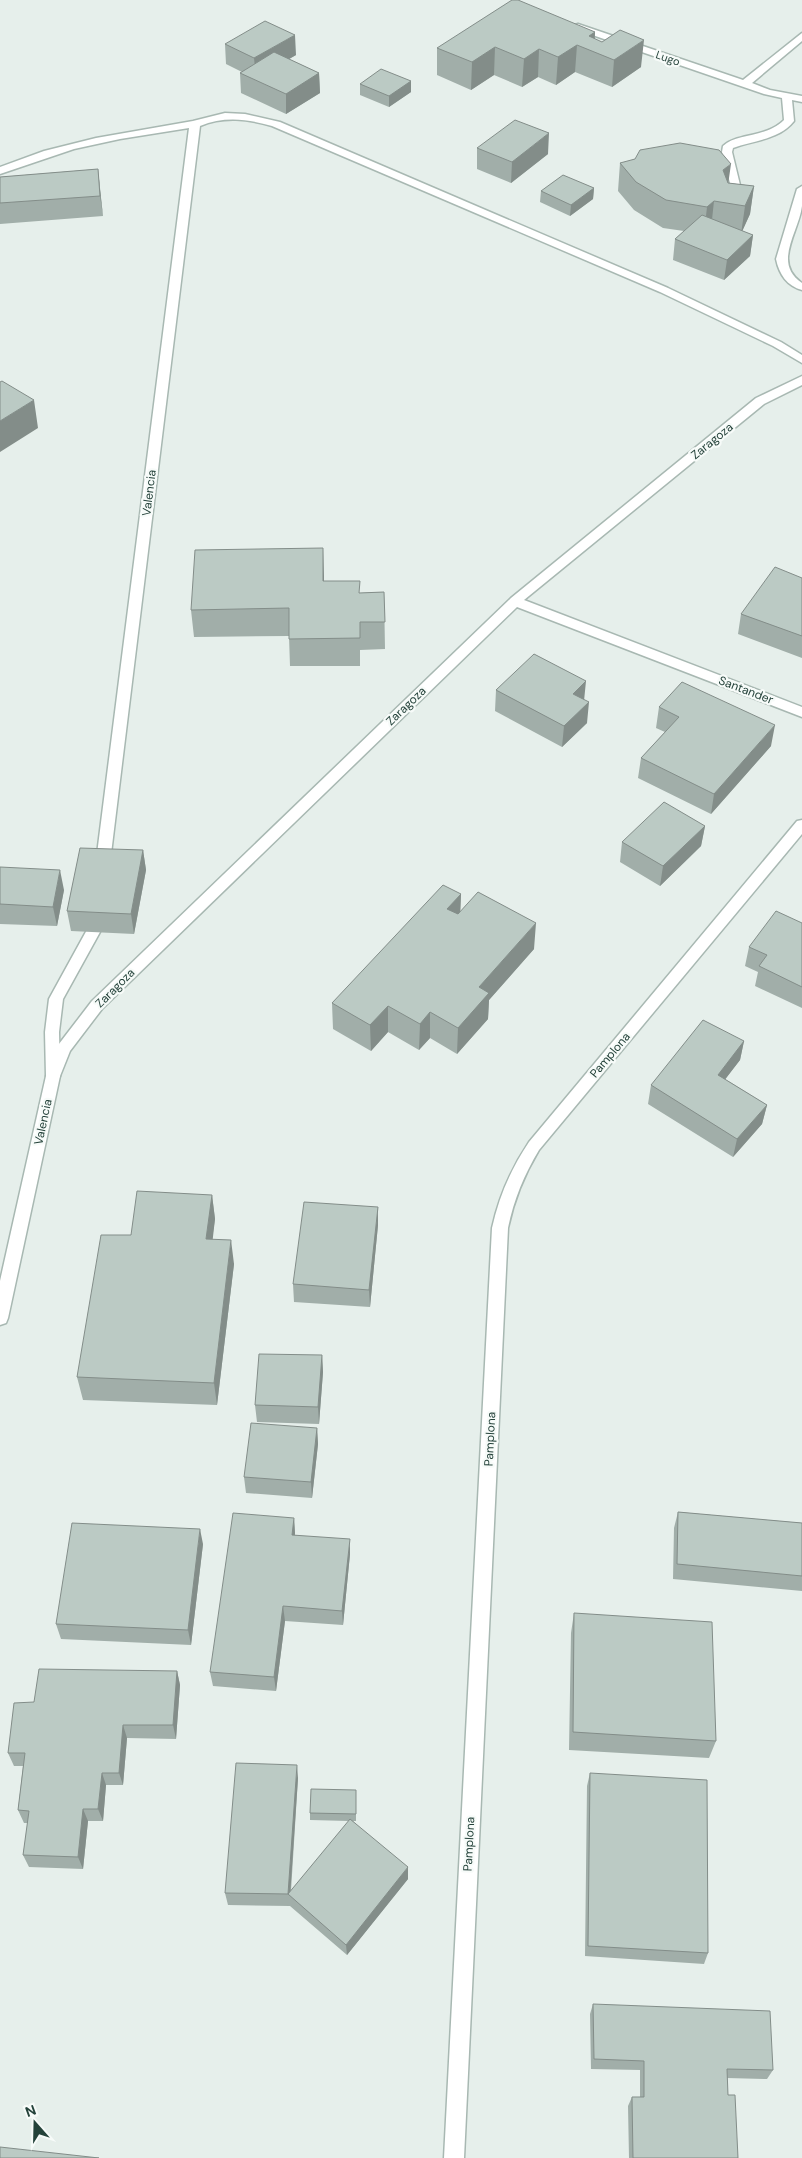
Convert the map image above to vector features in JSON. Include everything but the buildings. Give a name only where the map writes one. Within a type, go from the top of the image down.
[{"type":"street","name":"Lugo","points":[[571,25],[745,84],[802,99]]},
{"type":"street","points":[[745,84],[802,36]]},
{"type":"street","points":[[735,185],[726,152],[728,146],[776,132],[784,127],[789,121],[787,96]]},
{"type":"street","points":[[0,171],[100,139],[195,124],[209,117],[252,117],[276,124],[664,290],[777,344],[802,360]]},
{"type":"street","name":"Valencia","points":[[103,862],[195,124]]},
{"type":"street","points":[[802,190],[781,259],[782,268],[788,278],[802,287]]},
{"type":"street","name":"Zaragoza","points":[[53,1076],[64,1048],[97,1005],[515,601],[760,401],[802,380]]},
{"type":"street","name":"Santander","points":[[515,601],[557,619],[802,712]]},
{"type":"street","name":"Pamplona","points":[[454,2158],[500,1228],[506,1199],[517,1172],[534,1146],[802,825]]},
{"type":"street","name":"Valencia","points":[[0,1318],[53,1076],[52,1032],[56,999],[93,932]]}]
